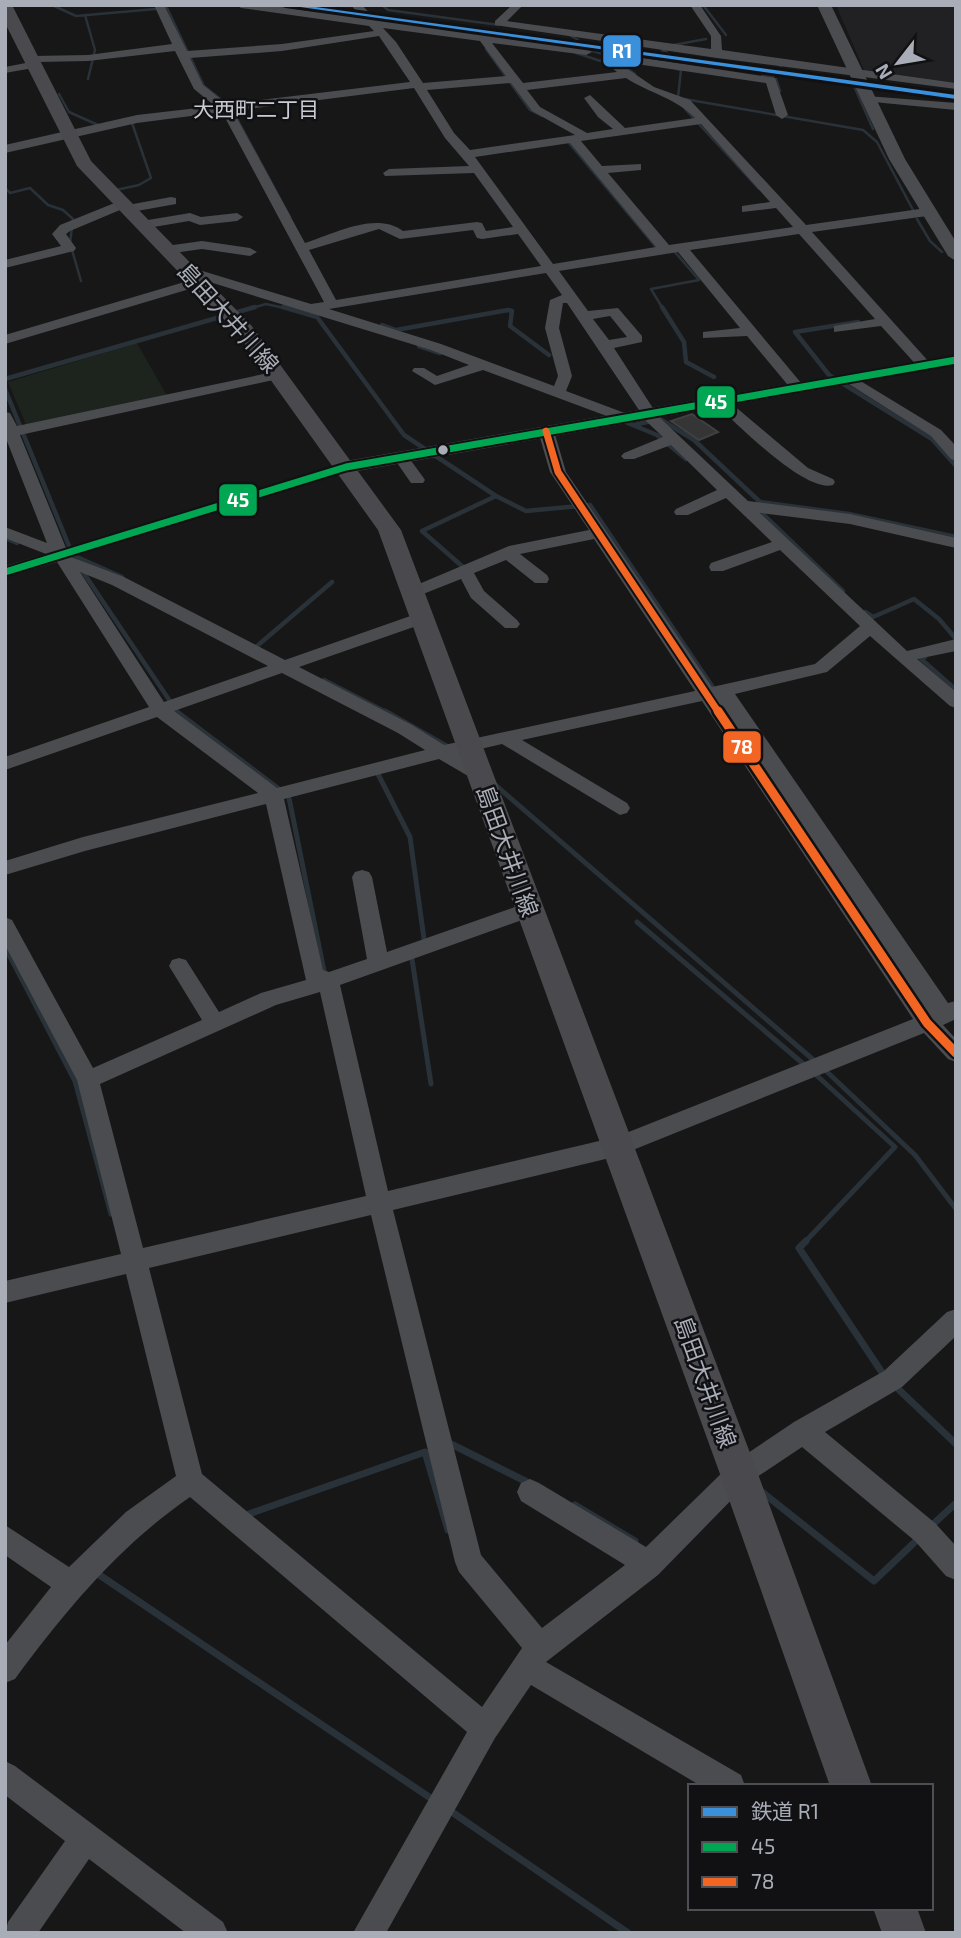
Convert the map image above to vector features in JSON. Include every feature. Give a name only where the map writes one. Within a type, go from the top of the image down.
[{"type":"main road","name":"島田大井川線","points":[[8,8],[88,168],[244,329],[389,530],[418,605],[456,748],[480,776],[739,1474],[850,1784]]},
{"type":"main road","points":[[896,1910],[904,1933]]},
{"type":"street","points":[[159,5],[198,87],[226,109],[331,303]]},
{"type":"street","points":[[240,5],[376,28],[484,39],[586,45],[664,56],[771,80],[782,115]]},
{"type":"street","points":[[518,5],[499,23],[586,45],[650,89],[686,102],[925,366]]},
{"type":"street","points":[[695,5],[716,36],[717,55]]},
{"type":"street","points":[[824,5],[867,99],[926,212],[956,256]]},
{"type":"street","points":[[353,6],[392,44],[450,135],[467,154],[605,345],[649,414],[672,439],[903,657],[956,702]]},
{"type":"street","points":[[5,70],[34,62],[181,51],[248,52],[314,45],[376,28]]},
{"type":"street","points":[[484,39],[536,109],[582,134],[578,138]]},
{"type":"street","points":[[608,60],[617,57],[717,55],[956,86]]},
{"type":"street","points":[[16,150],[137,119],[419,86],[517,83],[628,74]]},
{"type":"street","points":[[590,98],[602,114],[622,131]]},
{"type":"street","points":[[867,99],[956,107]]},
{"type":"street","points":[[467,154],[704,120]]},
{"type":"street","points":[[578,138],[599,170],[665,249]]},
{"type":"street","points":[[599,170],[637,167]]},
{"type":"street","points":[[389,173],[478,169]]},
{"type":"street","points":[[5,264],[69,248],[59,234],[65,228],[171,201]]},
{"type":"street","points":[[747,209],[780,204]]},
{"type":"street","points":[[312,308],[665,249],[926,212]]},
{"type":"street","points":[[130,213],[190,217],[200,221],[237,217]]},
{"type":"street","points":[[301,248],[378,225],[388,226],[400,236],[477,226],[482,235],[522,230]]},
{"type":"street","points":[[166,250],[202,245],[250,252]]},
{"type":"street","points":[[681,247],[797,387]]},
{"type":"street","points":[[5,340],[192,276],[312,308],[485,364],[625,418]]},
{"type":"street","points":[[559,391],[565,376],[552,328],[557,300],[571,298]]},
{"type":"street","points":[[584,316],[613,311],[637,340],[605,345]]},
{"type":"street","points":[[839,329],[885,321]]},
{"type":"street","points":[[708,335],[750,331]]},
{"type":"street","points":[[5,572],[62,557],[346,467],[956,360]]},
{"type":"street","points":[[419,372],[435,381],[485,364]]},
{"type":"street","points":[[12,432],[278,375]]},
{"type":"street","points":[[849,379],[936,433],[956,456]]},
{"type":"street","points":[[720,401],[802,471],[827,482]]},
{"type":"street","points":[[5,416],[62,557],[161,710],[274,795],[314,975],[328,981]]},
{"type":"street","points":[[546,431],[558,472],[942,1015],[956,1053]]},
{"type":"street","points":[[629,456],[672,439]]},
{"type":"street","points":[[401,457],[417,480]]},
{"type":"street","points":[[682,512],[727,491]]},
{"type":"street","points":[[746,506],[850,519],[956,543]]},
{"type":"street","points":[[5,532],[118,581],[405,729],[456,748]]},
{"type":"street","points":[[5,764],[285,666],[418,605],[464,570],[508,553],[599,533]]},
{"type":"street","points":[[717,566],[783,543]]},
{"type":"street","points":[[508,553],[541,579]]},
{"type":"street","points":[[464,570],[477,594],[511,624]]},
{"type":"street","points":[[5,868],[83,844],[456,748],[716,694],[821,668],[871,626]]},
{"type":"street","points":[[903,657],[956,645]]},
{"type":"street","points":[[504,737],[620,808]]},
{"type":"street","points":[[362,877],[378,962]]},
{"type":"street","points":[[88,1080],[269,999],[529,910]]},
{"type":"street","points":[[5,925],[88,1080],[191,1481],[485,1728]]},
{"type":"street","points":[[179,966],[215,1023]]},
{"type":"street","points":[[328,981],[380,1205],[469,1562],[532,1657],[727,1784]]},
{"type":"street","points":[[5,1292],[380,1205],[618,1146],[942,1015]]},
{"type":"street","points":[[369,1933],[485,1728],[532,1657],[648,1565],[739,1474],[803,1431],[893,1379],[956,1320]]},
{"type":"street","points":[[803,1431],[925,1532],[956,1566]]},
{"type":"street","points":[[5,1669],[70,1584],[92,1560],[158,1502],[191,1481]]},
{"type":"street","points":[[530,1492],[616,1542],[648,1565]]},
{"type":"street","points":[[5,1538],[70,1584]]},
{"type":"street","points":[[5,1776],[212,1933]]},
{"type":"street","points":[[19,1933],[86,1837]]},
{"type":"shaded area","points":[[836,5],[956,5],[956,83],[864,70]]},
{"type":"shaded area","points":[[137,343],[167,396],[27,427],[8,382]]},
{"type":"building","points":[[692,414],[718,432],[699,440],[671,421]]},
{"type":"waterway","points":[[52,5],[76,16],[85,15]]},
{"type":"waterway","points":[[382,5],[388,10],[499,25]]},
{"type":"waterway","points":[[703,5],[726,35]]},
{"type":"waterway","points":[[85,15],[167,8],[204,86],[224,102]]},
{"type":"waterway","points":[[85,15],[95,50],[88,79]]},
{"type":"waterway","points":[[568,34],[578,40]]},
{"type":"waterway","points":[[668,46],[706,39]]},
{"type":"waterway","points":[[579,47],[610,56],[635,74]]},
{"type":"waterway","points":[[486,49],[530,110],[542,116]]},
{"type":"waterway","points":[[576,53],[610,64]]},
{"type":"waterway","points":[[677,69],[681,70],[678,97]]},
{"type":"waterway","points":[[776,79],[780,91]]},
{"type":"waterway","points":[[854,86],[873,129]]},
{"type":"waterway","points":[[59,94],[69,112],[98,125]]},
{"type":"waterway","points":[[684,99],[863,130],[877,142],[913,210]]},
{"type":"waterway","points":[[685,109],[759,189]]},
{"type":"waterway","points":[[235,115],[290,217]]},
{"type":"waterway","points":[[116,190],[139,185],[151,178],[132,123],[128,119]]},
{"type":"waterway","points":[[573,138],[569,143],[660,252]]},
{"type":"waterway","points":[[5,188],[10,193],[30,188],[48,205],[63,210],[73,219],[70,243],[81,281]]},
{"type":"waterway","points":[[917,219],[930,241],[942,252]]},
{"type":"waterway","points":[[663,309],[651,289],[699,280],[674,251],[669,252]]},
{"type":"waterway","points":[[250,309],[266,304],[289,309]]},
{"type":"waterway","points":[[250,309],[255,307]]},
{"type":"waterway","points":[[283,307],[317,317],[404,435],[496,496]]},
{"type":"waterway","points":[[662,307],[684,342],[686,362],[714,377]]},
{"type":"waterway","points":[[5,379],[250,309]]},
{"type":"waterway","points":[[382,325],[396,330],[508,310],[512,311],[510,326],[549,355]]},
{"type":"waterway","points":[[858,322],[795,332],[829,375],[932,439],[956,466]]},
{"type":"waterway","points":[[419,346],[440,353]]},
{"type":"waterway","points":[[5,389],[71,551]]},
{"type":"waterway","points":[[634,425],[660,419],[694,440],[760,502]]},
{"type":"waterway","points":[[623,421],[657,435],[686,459]]},
{"type":"waterway","points":[[463,567],[422,531],[496,496]]},
{"type":"waterway","points":[[496,496],[526,511],[590,505],[716,692]]},
{"type":"waterway","points":[[760,502],[849,514],[956,537]]},
{"type":"waterway","points":[[760,502],[764,515],[843,591]]},
{"type":"waterway","points":[[5,538],[17,543]]},
{"type":"waterway","points":[[70,554],[122,577]]},
{"type":"waterway","points":[[81,569],[177,712]]},
{"type":"waterway","points":[[257,646],[332,582]]},
{"type":"waterway","points":[[865,612],[873,617],[914,599],[939,619],[956,639]]},
{"type":"waterway","points":[[925,657],[920,658],[956,690]]},
{"type":"waterway","points":[[324,680],[388,713]]},
{"type":"waterway","points":[[385,711],[450,748]]},
{"type":"waterway","points":[[177,712],[283,792]]},
{"type":"waterway","points":[[377,772],[410,837],[424,939]]},
{"type":"waterway","points":[[493,783],[817,1063]]},
{"type":"waterway","points":[[289,798],[325,976]]},
{"type":"waterway","points":[[637,922],[807,1067]]},
{"type":"waterway","points":[[5,947],[75,1081],[111,1214]]},
{"type":"waterway","points":[[412,959],[431,1084]]},
{"type":"waterway","points":[[824,1069],[915,1155],[956,1209]]},
{"type":"waterway","points":[[804,1243],[895,1147],[814,1073]]},
{"type":"waterway","points":[[804,1243],[799,1248],[885,1377]]},
{"type":"waterway","points":[[895,1386],[956,1444]]},
{"type":"waterway","points":[[449,1443],[531,1484]]},
{"type":"waterway","points":[[243,1516],[425,1452],[448,1530]]},
{"type":"waterway","points":[[762,1492],[874,1581],[918,1539]]},
{"type":"waterway","points":[[930,1527],[956,1503]]},
{"type":"waterway","points":[[575,1505],[635,1541]]},
{"type":"waterway","points":[[95,1572],[435,1801]]},
{"type":"waterway","points":[[449,1810],[628,1933]]},
{"type":"tunnel","points":[[586,48],[587,42]]},
{"type":"tunnel","points":[[661,59],[668,52]]},
{"type":"tunnel","points":[[766,79],[777,62]]},
{"type":"rail line","name":"R1","points":[[288,5],[956,97]]},
{"type":"transit line","name":"45","points":[[5,572],[346,467],[956,360]]},
{"type":"transit line","name":"78","points":[[546,431],[558,472],[927,1023],[956,1053]]},
{"type":"district","name":"大西町二丁目","points":[[256,110]]}]
